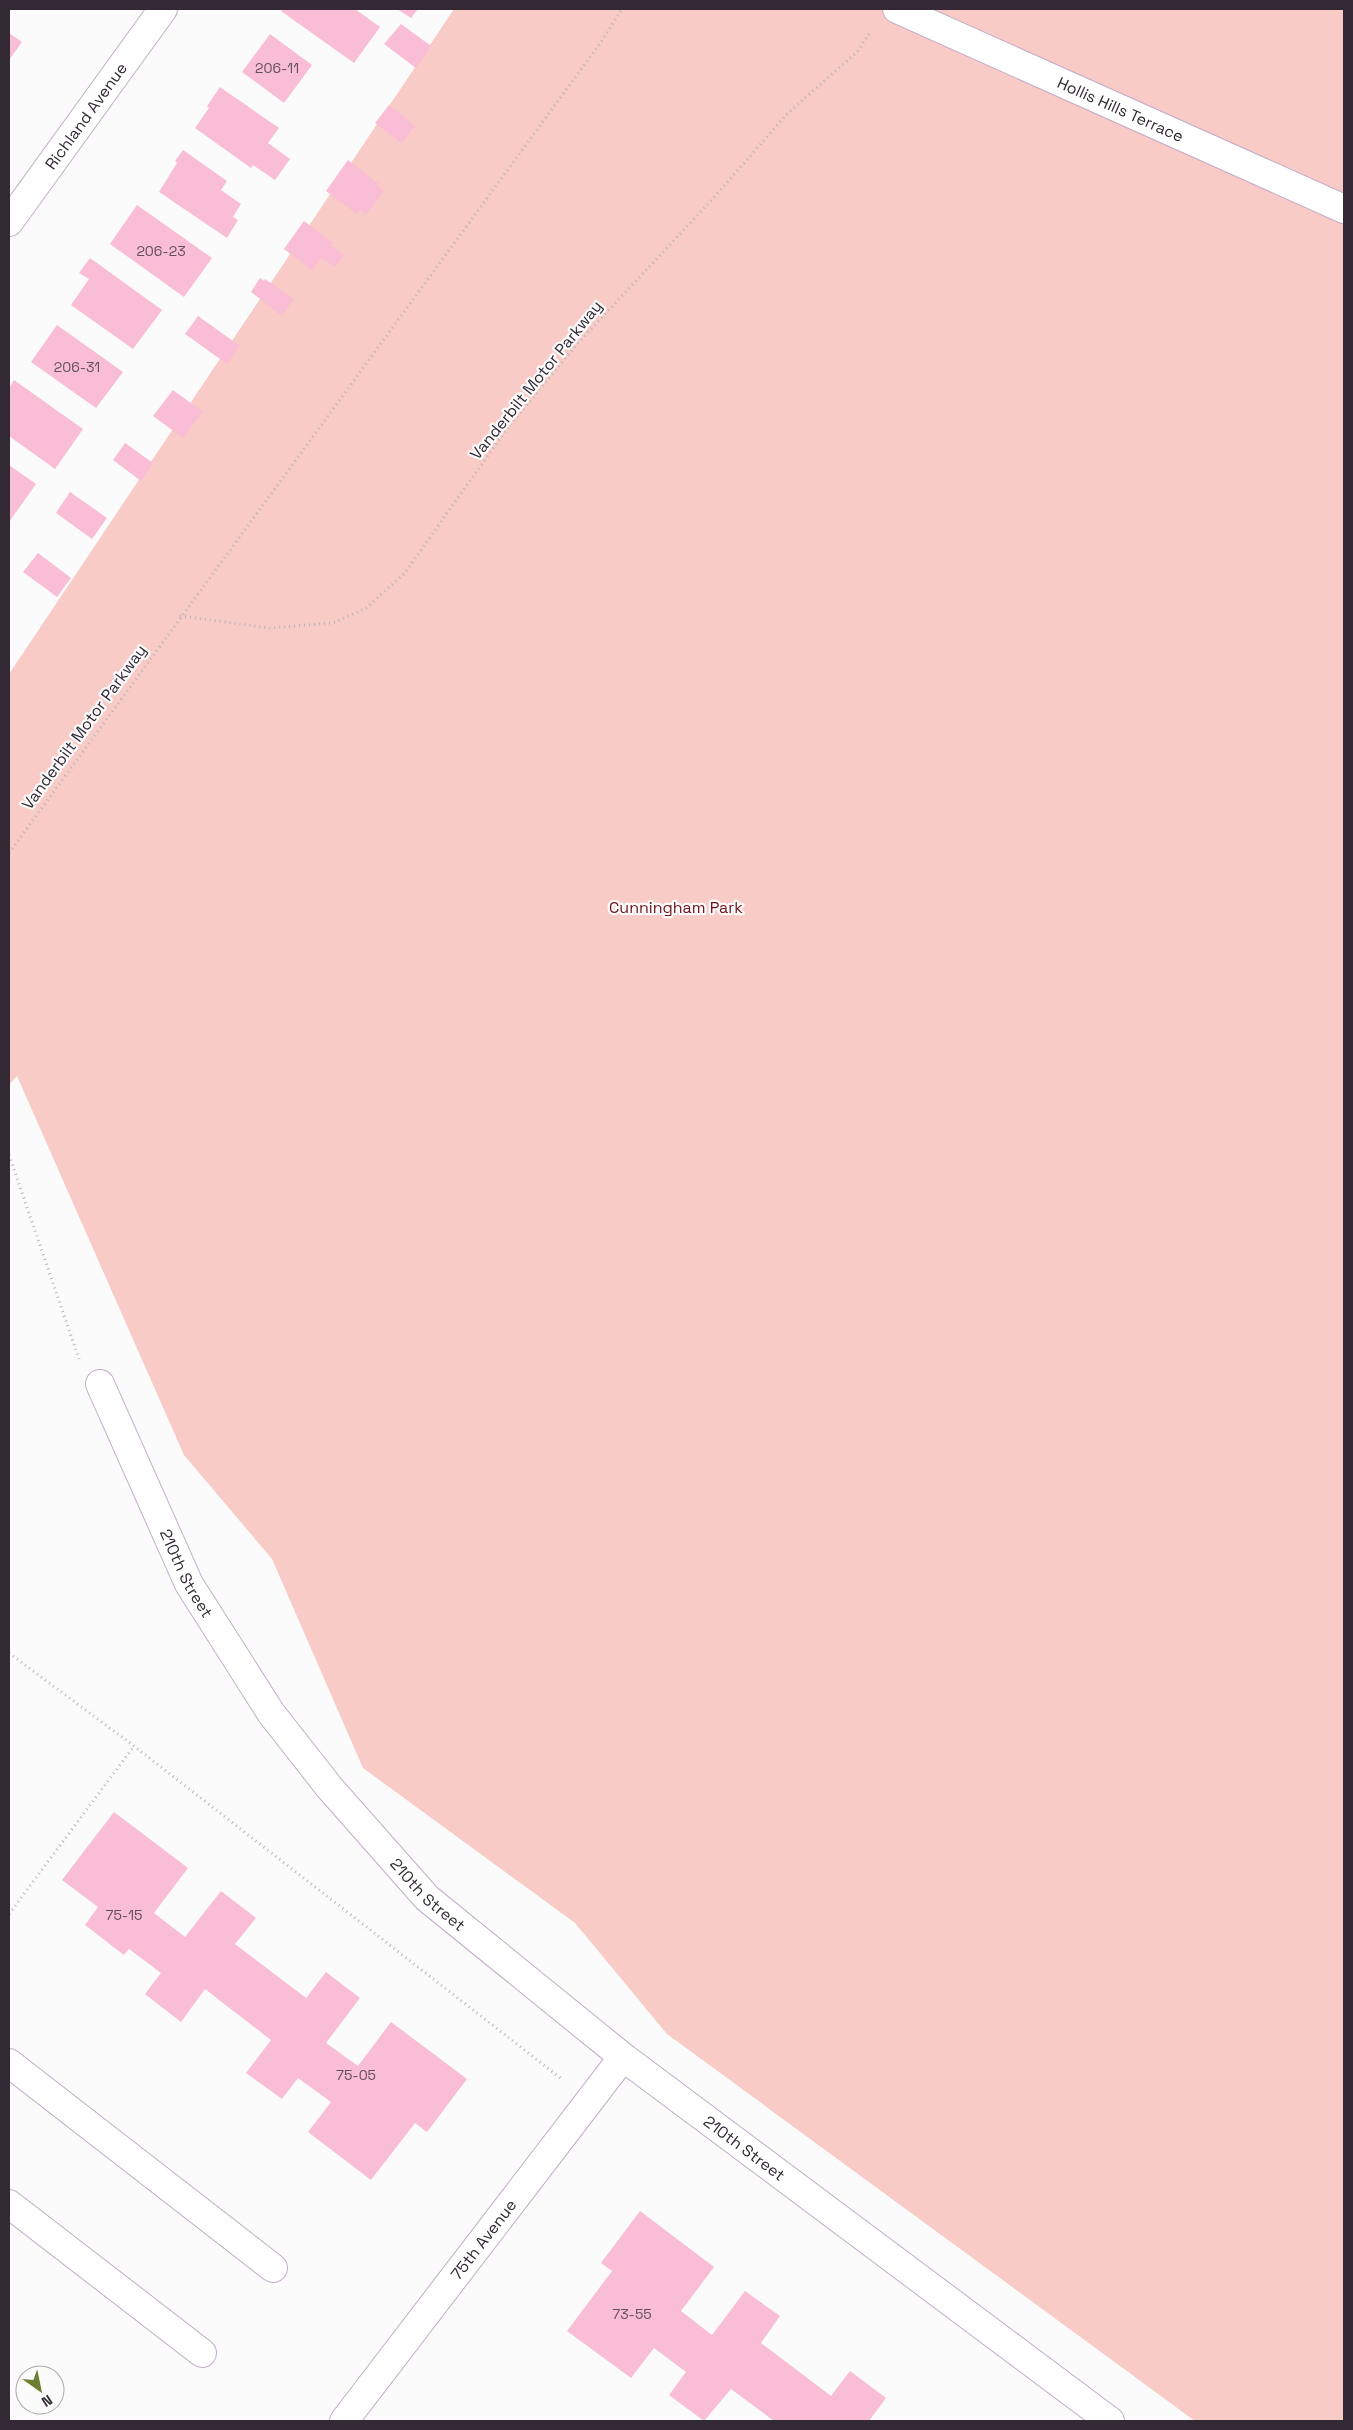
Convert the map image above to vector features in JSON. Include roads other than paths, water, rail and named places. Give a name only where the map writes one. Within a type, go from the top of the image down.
[{"type":"street","name":"Richland Avenue","points":[[9,222],[163,9]]},
{"type":"street","name":"Hollis Hills Terrace","points":[[897,9],[1344,209]]},
{"type":"street","name":"210th Street","points":[[100,1384],[189,1584],[271,1713],[329,1787],[427,1898],[623,2057],[1110,2421]]},
{"type":"street","name":"75th Avenue","points":[[344,2421],[623,2057]]},
{"type":"street","points":[[9,2062],[273,2268]]},
{"type":"street","points":[[9,2204],[202,2353]]},
{"type":"park label","name":"Cunningham Park","points":[[676,907]]}]
